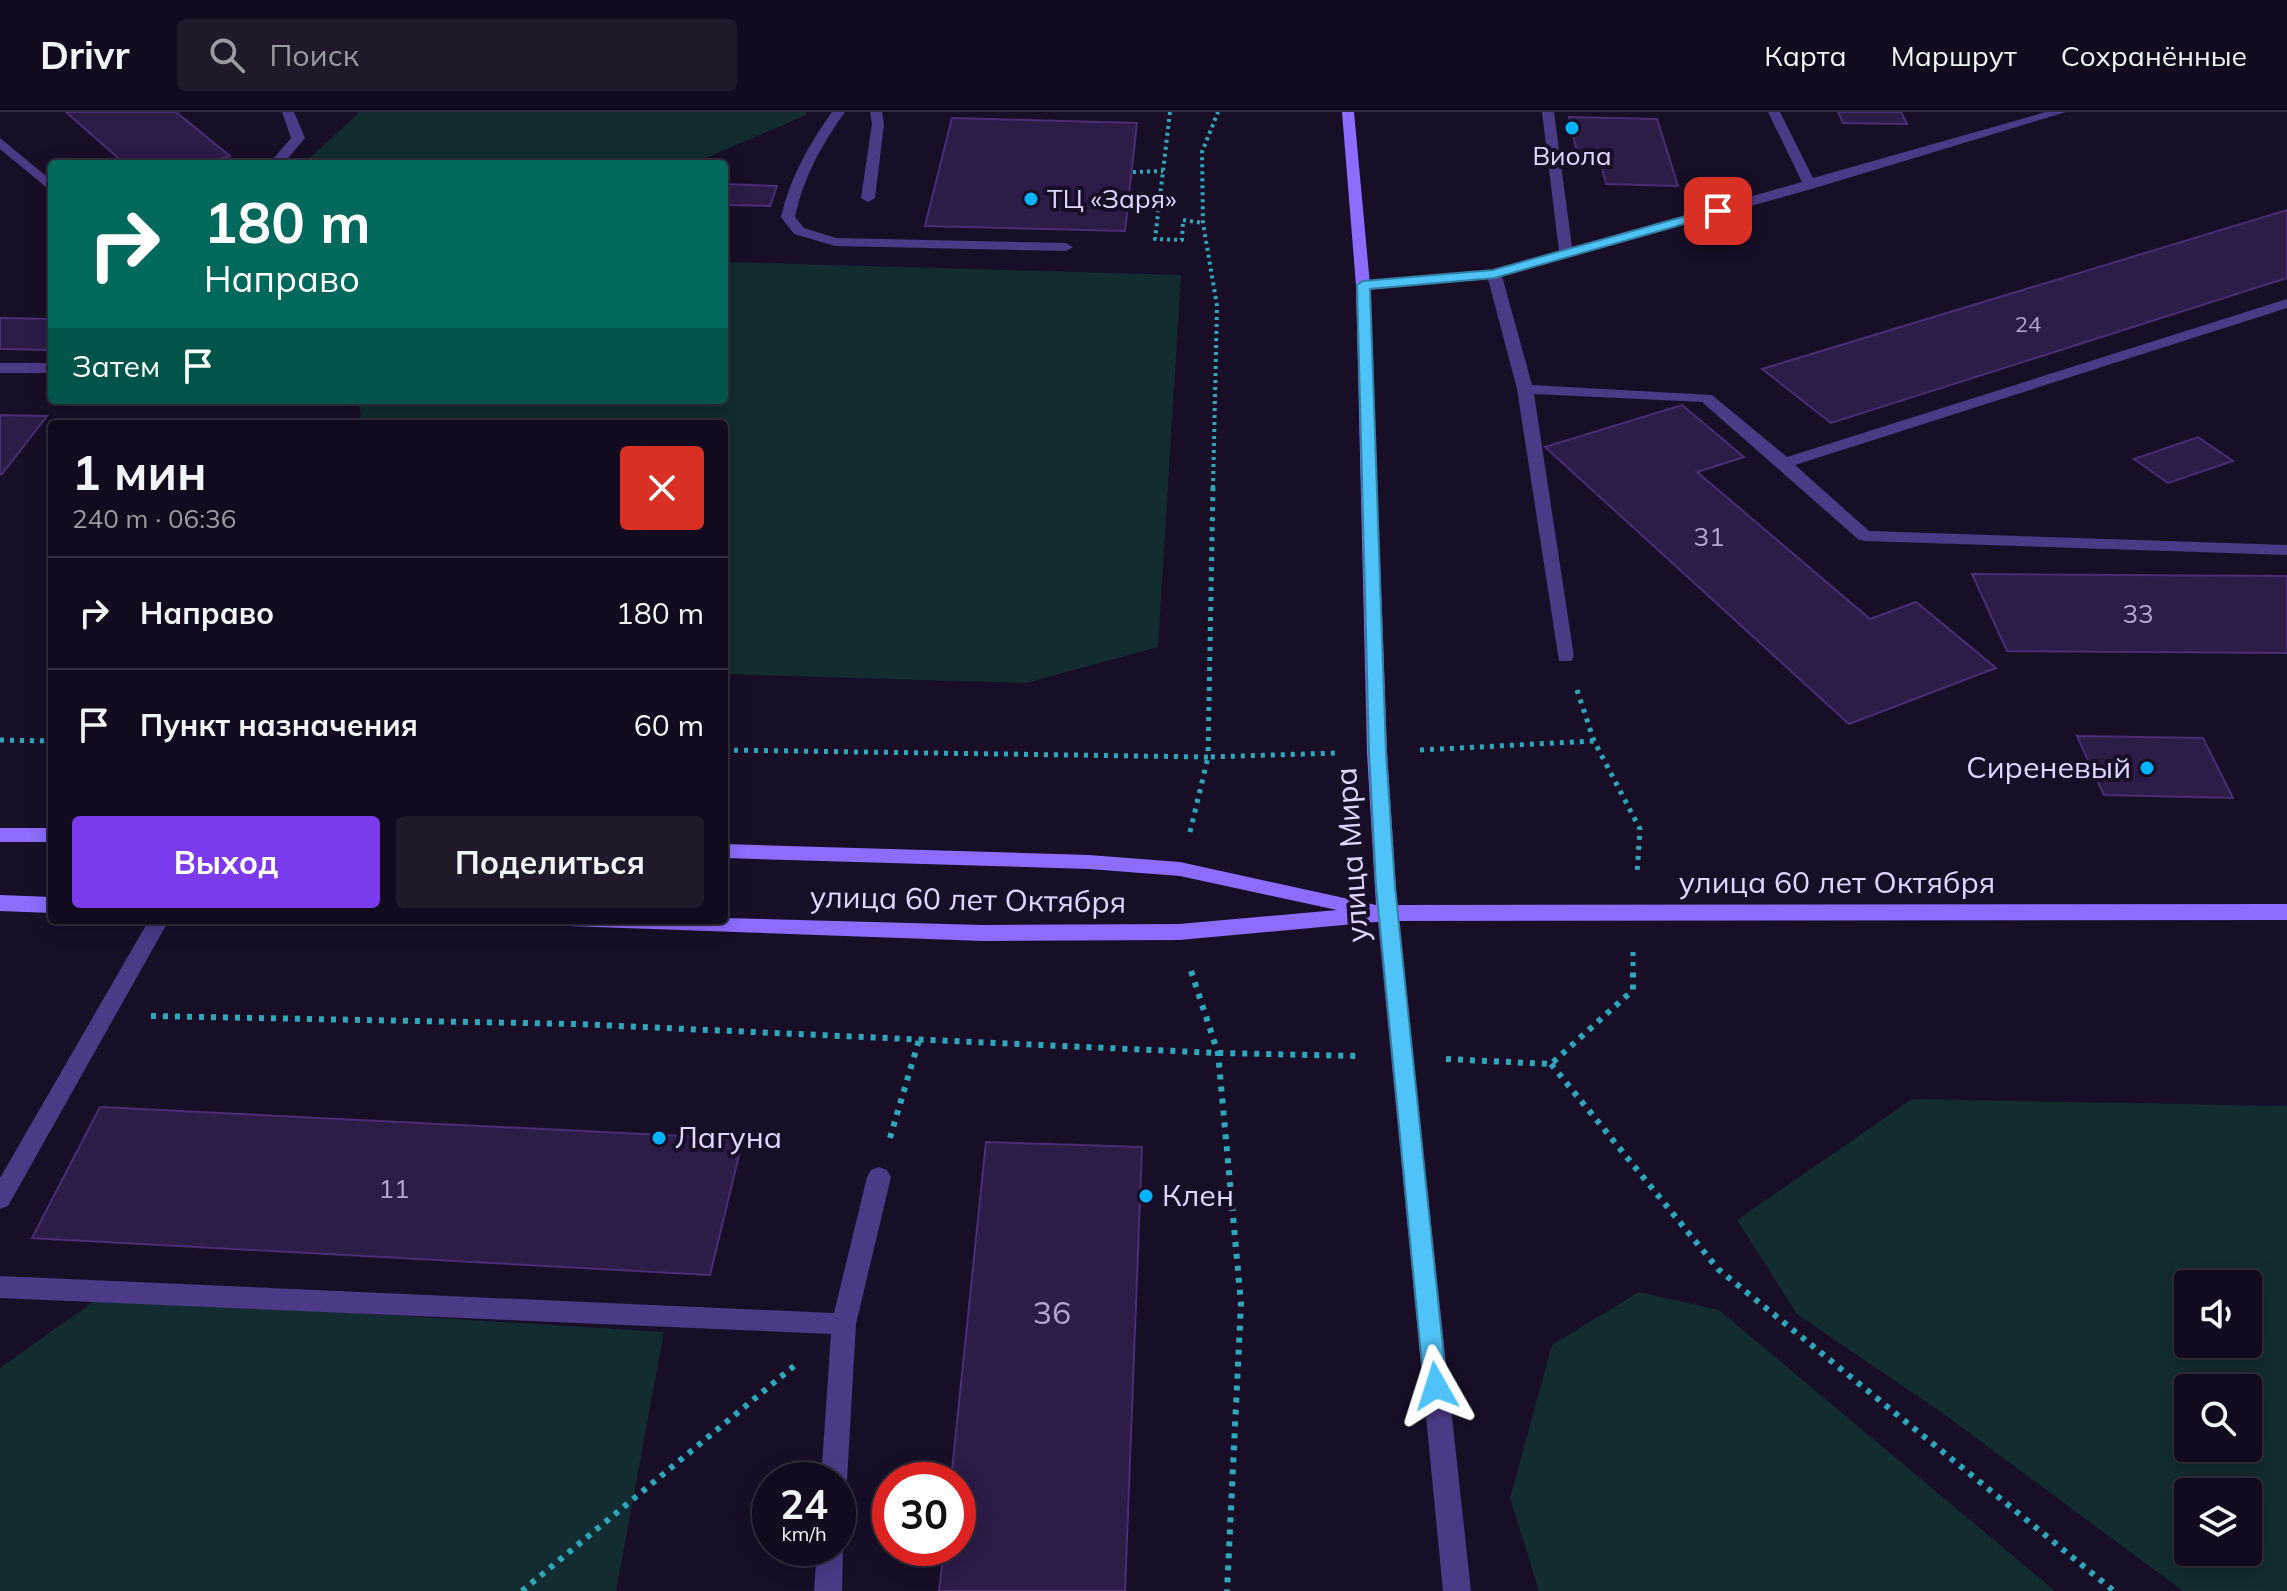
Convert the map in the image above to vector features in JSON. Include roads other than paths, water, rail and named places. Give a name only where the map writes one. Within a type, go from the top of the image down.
[{"type":"main road","name":"улица Мира","points":[[1348,112],[1363,285],[1377,752],[1387,913]]},
{"type":"main road","points":[[0,835],[48,835]]},
{"type":"main road","name":"улица 60 лет Октября","points":[[728,851],[1089,862],[1180,869],[1387,913]]},
{"type":"main road","points":[[0,903],[48,905]]},
{"type":"main road","name":"улица 60 лет Октября","points":[[681,924],[983,933],[1179,932],[1387,913],[2287,912]]},
{"type":"street","points":[[279,160],[298,138],[288,112]]},
{"type":"street","points":[[839,112],[811,147],[796,182],[788,217],[799,231],[835,242],[1066,247]]},
{"type":"street","points":[[868,198],[878,124],[876,112]]},
{"type":"street","points":[[1548,112],[1566,254]]},
{"type":"street","points":[[1774,112],[1810,185]]},
{"type":"street","points":[[1363,285],[1494,274],[1810,185],[2039,115],[2060,112]]},
{"type":"street","points":[[0,142],[48,184]]},
{"type":"street","points":[[1494,274],[1525,389],[1565,657]]},
{"type":"street","points":[[1784,463],[2287,303]]},
{"type":"street","points":[[0,368],[48,368]]},
{"type":"street","points":[[1525,389],[1706,398],[1865,536],[2287,550]]},
{"type":"street","name":"улица Мира","points":[[1387,913],[1457,1591]]},
{"type":"street","points":[[0,1199],[157,924]]},
{"type":"street","points":[[835,1462],[844,1324],[879,1177]]},
{"type":"street","points":[[0,1287],[844,1324]]},
{"type":"street","points":[[828,1591],[829,1566]]},
{"type":"place","name":"Виола","points":[[1572,128]]},
{"type":"place","name":"ТЦ «Заря»","points":[[1031,199]]},
{"type":"place","name":"Сиреневый","points":[[2147,768]]},
{"type":"place","name":"Лагуна","points":[[659,1138]]},
{"type":"place","name":"Клен","points":[[1146,1196]]}]
